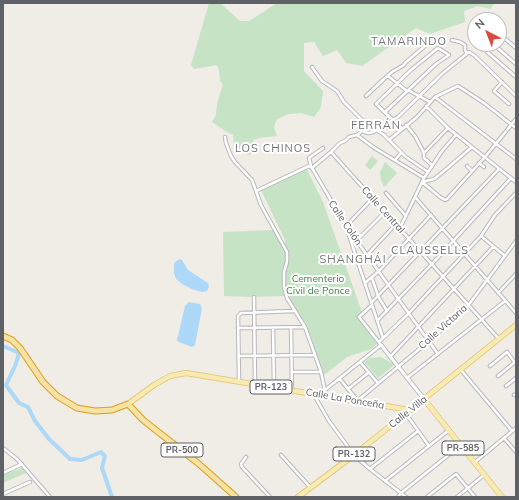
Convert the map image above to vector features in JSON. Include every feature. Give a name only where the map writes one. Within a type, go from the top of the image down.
[{"type":"highway","name":"PR-123","points":[[3,336],[15,343],[47,387],[57,396],[76,408],[95,411],[112,410],[128,404]]},
{"type":"highway","name":"PR-500","points":[[128,404],[143,420],[199,464],[236,497]]},
{"type":"main road","name":"Calle Villa","points":[[298,497],[354,455],[516,325]]},
{"type":"main road","name":"Calle La Ponceña","points":[[128,404],[154,385],[170,376],[186,374],[313,394],[325,393],[408,412]]},
{"type":"main road","name":"PR-585","points":[[424,399],[502,497]]},
{"type":"street","points":[[452,40],[465,45],[465,50],[516,96]]},
{"type":"street","points":[[507,41],[516,48]]},
{"type":"street","points":[[366,96],[425,46]]},
{"type":"street","points":[[385,112],[436,64],[448,55],[438,48],[411,70],[376,104],[402,128]]},
{"type":"street","points":[[487,52],[516,77]]},
{"type":"street","points":[[502,52],[516,64]]},
{"type":"street","points":[[256,191],[309,166],[311,167],[332,152],[340,143],[349,137],[362,131],[370,133],[398,117],[443,73],[468,53]]},
{"type":"street","points":[[312,67],[322,82],[337,91],[344,102],[358,116],[390,140],[401,153],[428,172]]},
{"type":"street","points":[[388,76],[408,91],[430,102]]},
{"type":"street","points":[[502,82],[494,91],[509,104]]},
{"type":"street","points":[[390,140],[436,97],[458,86],[516,128]]},
{"type":"street","points":[[436,97],[516,159]]},
{"type":"street","points":[[426,106],[456,135],[516,182]]},
{"type":"street","points":[[422,182],[446,200],[485,157],[516,119]]},
{"type":"street","points":[[406,125],[415,136],[424,153],[423,157],[431,166]]},
{"type":"street","points":[[424,153],[448,128]]},
{"type":"street","points":[[356,135],[402,166],[424,178]]},
{"type":"street","points":[[400,228],[431,166],[456,135]]},
{"type":"street","points":[[225,137],[231,156],[251,178],[261,206],[287,252],[287,262],[284,272],[284,287],[287,298],[305,327],[321,372],[325,393]]},
{"type":"street","points":[[422,182],[434,179],[472,147]]},
{"type":"street","points":[[311,167],[309,158],[323,148]]},
{"type":"street","name":"Calle Central","points":[[332,152],[500,339]]},
{"type":"street","points":[[395,160],[401,153]]},
{"type":"street","points":[[479,163],[484,167]]},
{"type":"street","points":[[467,166],[472,171]]},
{"type":"street","name":"Calle Colón","points":[[311,167],[346,226],[438,354]]},
{"type":"street","points":[[380,344],[359,317],[499,168]]},
{"type":"street","points":[[377,321],[511,178]]},
{"type":"street","points":[[386,192],[406,216]]},
{"type":"street","points":[[325,393],[380,344],[383,338],[481,236],[495,215],[514,194]]},
{"type":"street","points":[[415,197],[516,313]]},
{"type":"street","points":[[373,198],[346,226],[383,338]]},
{"type":"street","points":[[357,240],[385,212]]},
{"type":"street","points":[[365,283],[372,278],[431,215]]},
{"type":"street","points":[[358,262],[367,255],[396,224]]},
{"type":"street","points":[[481,236],[504,256]]},
{"type":"street","name":"Calle Victoria","points":[[357,401],[429,341],[469,305],[504,256],[516,242]]},
{"type":"street","points":[[390,357],[493,247]]},
{"type":"street","points":[[498,293],[516,274]]},
{"type":"street","points":[[372,278],[378,296],[387,311]]},
{"type":"street","points":[[254,297],[255,384]]},
{"type":"street","points":[[406,378],[505,301]]},
{"type":"street","points":[[239,382],[238,316],[241,313],[294,311]]},
{"type":"street","points":[[238,328],[305,327]]},
{"type":"street","points":[[273,328],[274,388]]},
{"type":"street","points":[[291,328],[292,390]]},
{"type":"street","name":"PR-585","points":[[380,344],[424,399]]},
{"type":"street","points":[[490,366],[507,352],[515,363],[498,376]]},
{"type":"street","points":[[239,356],[315,355]]},
{"type":"street","points":[[360,362],[378,383]]},
{"type":"street","points":[[461,370],[512,431]]},
{"type":"street","points":[[292,372],[321,372]]},
{"type":"street","points":[[348,389],[368,372]]},
{"type":"street","points":[[506,386],[516,378]]},
{"type":"street","points":[[340,379],[357,401]]},
{"type":"street","points":[[313,394],[328,421],[354,455],[406,497]]},
{"type":"street","points":[[408,412],[418,431],[429,446]]},
{"type":"street","points":[[474,463],[516,428]]},
{"type":"street","points":[[385,481],[449,430]]},
{"type":"street","points":[[370,469],[418,431]]},
{"type":"street","points":[[504,438],[516,452]]},
{"type":"street","points":[[398,497],[460,445]]},
{"type":"street","points":[[3,448],[22,464],[50,497]]},
{"type":"street","points":[[281,455],[310,488]]},
{"type":"street","points":[[246,457],[241,464],[242,467],[270,497]]},
{"type":"street","points":[[3,473],[22,464]]},
{"type":"street","points":[[427,497],[456,474],[475,497]]},
{"type":"street","points":[[457,497],[484,475]]},
{"type":"street","points":[[3,494],[30,482]]},
{"type":"green space","points":[[209,3],[220,3],[240,21],[249,21],[277,3],[495,3],[490,9],[478,6],[464,11],[465,22],[430,34],[416,28],[362,66],[346,63],[337,50],[323,56],[314,42],[304,43],[304,71],[323,91],[321,107],[314,117],[301,113],[289,114],[277,119],[274,127],[277,136],[253,140],[257,151],[249,155],[240,152],[234,145],[233,135],[212,122],[216,115],[217,104],[223,84],[220,81],[217,65],[194,69],[191,65]]},
{"type":"green space","points":[[372,156],[378,161],[370,170],[365,165]]},
{"type":"green space","points":[[385,162],[397,173],[384,187],[380,172]]},
{"type":"green space","name":"Cementerio Civil de Ponce","points":[[306,168],[323,202],[362,312],[357,318],[377,344],[371,349],[347,357],[324,375],[306,323],[296,312],[288,298],[285,289],[285,274],[288,252],[283,243],[286,242],[261,190]]},
{"type":"green space","points":[[273,230],[286,253],[286,261],[282,270],[284,296],[224,296],[223,232]]},
{"type":"green space","points":[[381,357],[394,365],[378,378],[364,362],[370,358]]},
{"type":"green space","points":[[22,468],[26,473],[3,483],[3,475]]},
{"type":"water","points":[[180,259],[188,270],[208,283],[209,287],[207,291],[202,292],[192,289],[176,279],[174,264]]},
{"type":"water","points":[[189,302],[200,304],[202,308],[195,345],[192,347],[177,340],[185,306]]},
{"type":"waterway","points":[[3,346],[19,354],[6,385],[19,403],[28,407],[35,421],[49,439],[70,459],[82,460],[101,452],[105,456],[102,468],[112,497]]},
{"type":"district","name":"TAMARINDO","points":[[409,42]]},
{"type":"district","name":"FERRÁN","points":[[376,126]]},
{"type":"district","name":"LOS CHINOS","points":[[273,149]]},
{"type":"district","name":"CLAUSSELLS","points":[[430,251]]},
{"type":"district","name":"SHANGHÁI","points":[[353,260]]}]
